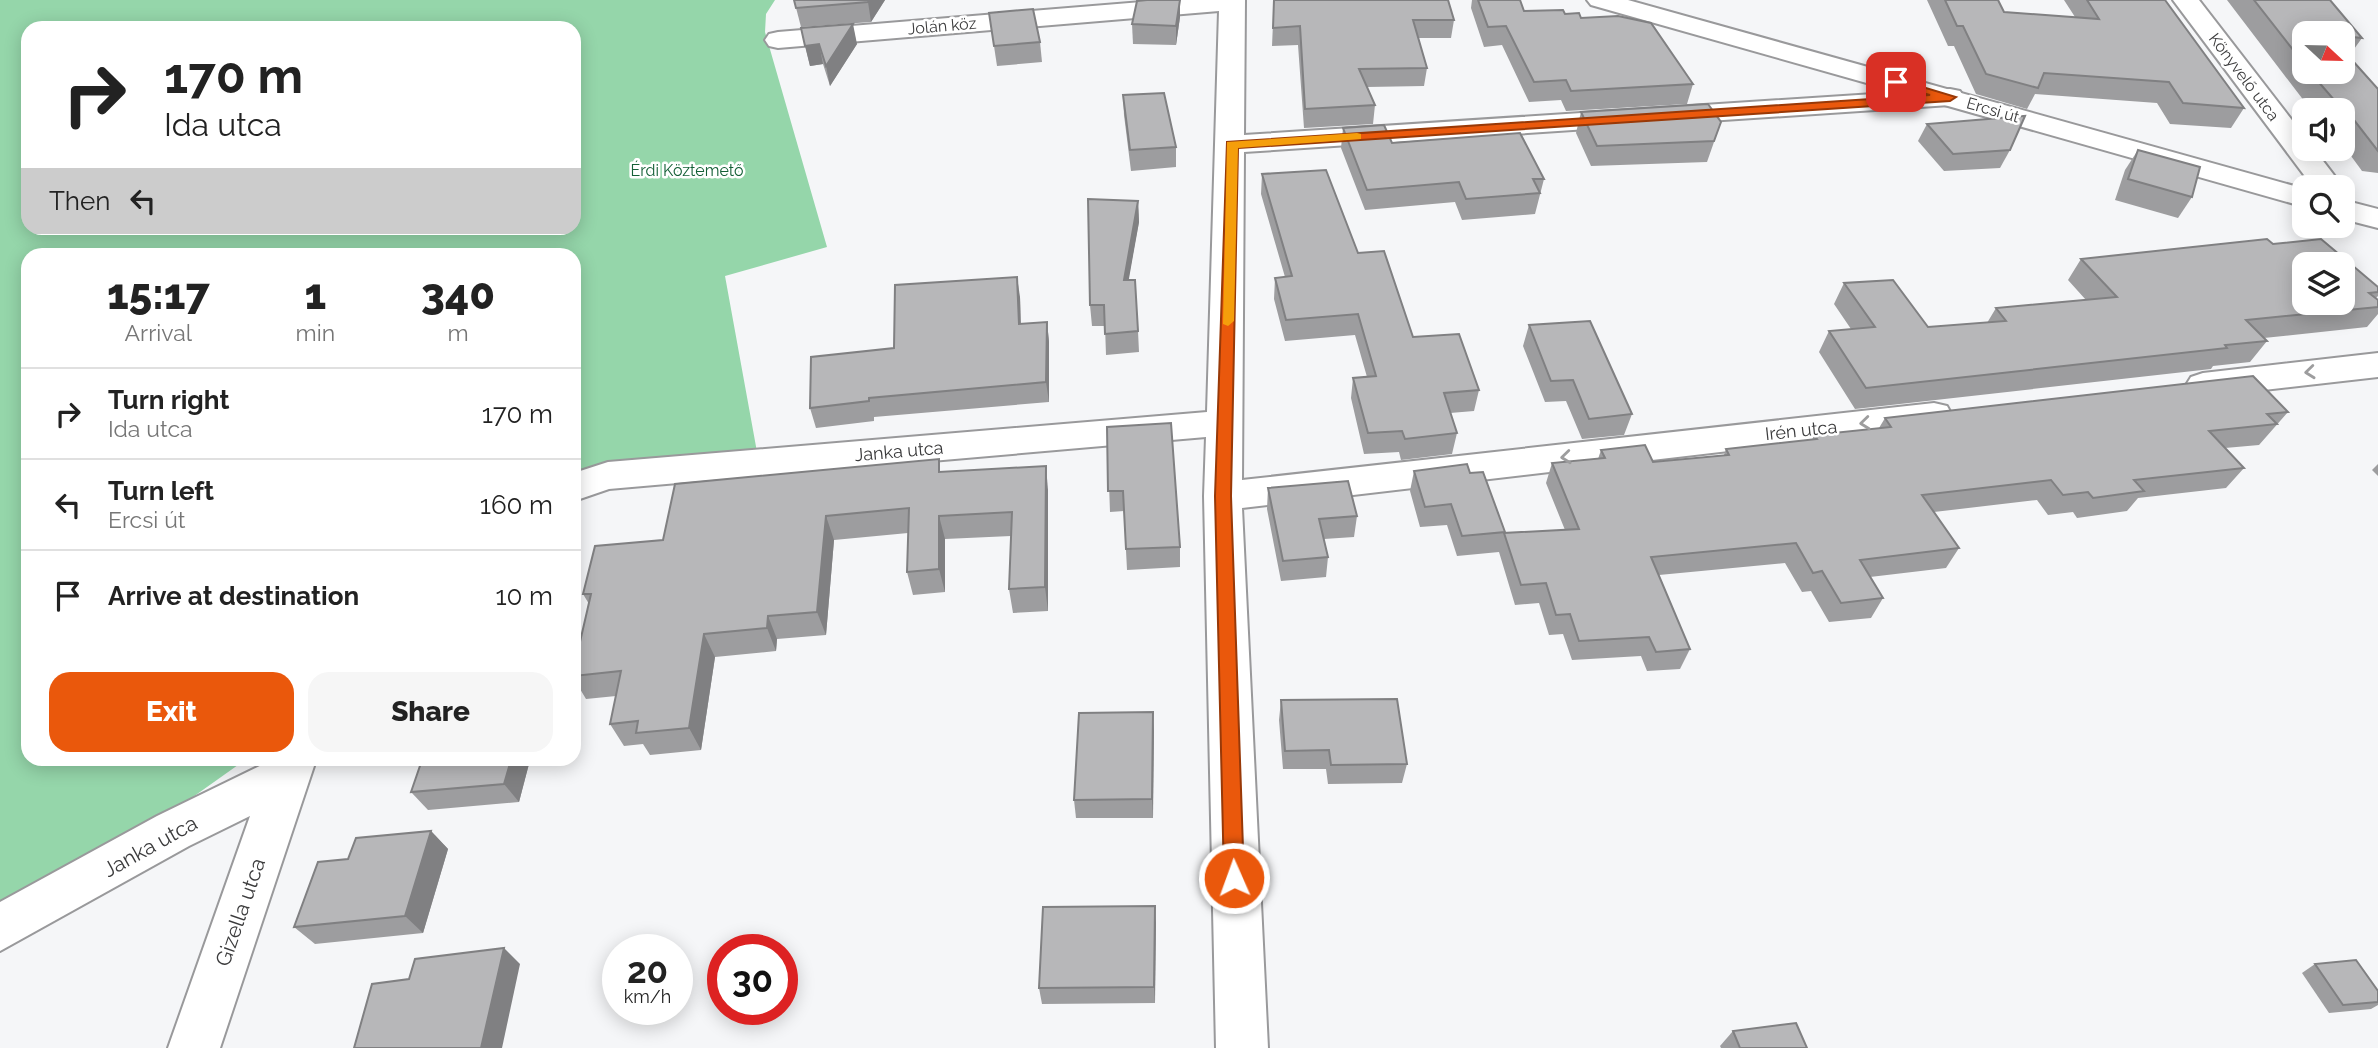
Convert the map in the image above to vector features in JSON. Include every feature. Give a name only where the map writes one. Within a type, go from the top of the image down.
[{"type":"street","name":"Ercsi út","points":[[1600,0],[2292,194]]},
{"type":"street","name":"Könyvelő utca","points":[[2186,0],[2319,175]]},
{"type":"street","points":[[1232,1],[1232,145],[1223,496],[1242,1048]]},
{"type":"street","name":"Jolán köz","points":[[778,40],[1232,1]]},
{"type":"street","points":[[1232,145],[1950,97]]},
{"type":"street","points":[[2355,209],[2378,219]]},
{"type":"street","points":[[2172,388],[2378,365]]},
{"type":"street","name":"Irén utca","points":[[1223,496],[1966,412]]},
{"type":"street","name":"Janka utca","points":[[581,484],[608,476],[1225,423]]},
{"type":"street","name":"Janka utca","points":[[0,928],[291,768]]},
{"type":"street","name":"Gizella utca","points":[[194,1048],[291,768]]},
{"type":"green space","name":"Érdi Köztemető","points":[[0,0],[775,0],[766,14],[765,32],[827,247],[725,276],[757,452],[581,474],[581,248],[21,248],[21,766],[237,766],[169,814],[0,916]]},
{"type":"building","points":[[794,0],[869,0],[796,8]]},
{"type":"building","points":[[1180,0],[1176,26],[1132,24],[1137,1]]},
{"type":"building","points":[[1274,0],[1448,0],[1454,20],[1413,20],[1427,68],[1359,69],[1375,105],[1305,109],[1300,26],[1273,28]]},
{"type":"building","points":[[1478,0],[1520,0],[1524,11],[1563,10],[1565,14],[1579,13],[1581,18],[1618,16],[1651,23],[1693,84],[1571,91],[1566,80],[1534,82],[1506,26],[1488,27]]},
{"type":"building","points":[[1945,0],[1998,0],[2004,12],[2099,19],[2087,0],[2165,0],[2244,108],[2183,103],[2169,82],[2044,73],[2038,88],[1986,74],[1963,26],[1957,26]]},
{"type":"building","points":[[2254,0],[2330,0],[2348,21],[2292,21],[2292,48]]},
{"type":"building","points":[[1033,9],[1040,42],[994,46],[989,13]]},
{"type":"building","points":[[853,24],[826,66],[819,44],[805,46],[801,28]]},
{"type":"building","points":[[2356,64],[2378,89],[2378,151],[2355,121],[2355,98],[2332,98],[2320,84],[2356,84]]},
{"type":"building","points":[[1164,93],[1176,147],[1130,150],[1123,95]]},
{"type":"building","points":[[1708,104],[1721,122],[1714,141],[1597,146],[1581,112]]},
{"type":"building","points":[[2025,116],[2010,150],[1953,154],[1927,124]]},
{"type":"building","points":[[1384,125],[1392,143],[1520,133],[1544,179],[1533,179],[1540,193],[1466,199],[1459,182],[1367,190],[1343,128]]},
{"type":"building","points":[[2138,150],[2200,167],[2192,197],[2128,179]]},
{"type":"building","points":[[1326,170],[1358,253],[1384,251],[1413,337],[1459,334],[1479,390],[1444,393],[1457,433],[1405,439],[1402,431],[1368,433],[1353,378],[1376,376],[1358,314],[1286,320],[1275,278],[1292,276],[1262,174]]},
{"type":"building","points":[[1088,199],[1138,201],[1124,280],[1135,280],[1138,331],[1105,334],[1104,305],[1090,305]]},
{"type":"building","points":[[2267,239],[2273,244],[2321,239],[2336,252],[2292,252],[2292,315],[2297,315],[2246,320],[2267,341],[2225,345],[2227,348],[1866,388],[1829,331],[1875,327],[1844,283],[1893,280],[1928,327],[2006,321],[1996,308],[2117,297],[2081,259]]},
{"type":"building","points":[[2355,268],[2378,287],[2378,292],[2369,293],[2378,300],[2378,307],[2355,309]]},
{"type":"building","points":[[1017,277],[1019,324],[1047,322],[1046,382],[869,398],[869,401],[810,408],[811,357],[894,348],[895,285]]},
{"type":"building","points":[[1590,321],[1632,414],[1589,419],[1573,380],[1551,381],[1529,325]]},
{"type":"building","points":[[2253,376],[2288,412],[2267,414],[2277,424],[2209,431],[2244,468],[2134,480],[2144,491],[2093,498],[2088,492],[2063,495],[2051,480],[1922,495],[1959,548],[1860,560],[1883,598],[1841,603],[1822,571],[1813,573],[1796,543],[1651,557],[1690,649],[1656,652],[1649,637],[1579,641],[1570,614],[1556,615],[1546,583],[1521,585],[1504,533],[1579,529],[1552,463],[1605,458],[1601,450],[1645,445],[1653,462],[1729,455],[1726,449],[1817,439],[1814,435],[1891,427],[1885,418]]},
{"type":"building","points":[[1171,423],[1180,547],[1126,549],[1123,491],[1108,491],[1107,427]]},
{"type":"building","points":[[939,459],[939,472],[1046,466],[1045,587],[1009,589],[1012,512],[939,516],[939,569],[907,572],[909,508],[826,516],[817,612],[768,616],[767,628],[704,634],[689,728],[636,733],[638,721],[610,724],[621,671],[581,675],[581,638],[591,594],[583,594],[595,546],[663,540],[675,484]]},
{"type":"building","points":[[1467,464],[1470,473],[1483,472],[1505,532],[1462,536],[1451,504],[1425,507],[1414,471]]},
{"type":"building","points":[[1348,481],[1357,516],[1319,519],[1328,557],[1283,561],[1268,488]]},
{"type":"building","points":[[1397,699],[1407,764],[1331,765],[1329,750],[1285,751],[1281,700]]},
{"type":"building","points":[[1153,712],[1152,799],[1074,800],[1079,713]]},
{"type":"building","points":[[420,766],[509,766],[504,784],[411,792]]},
{"type":"building","points":[[431,831],[405,916],[294,927],[318,862],[348,859],[356,838]]},
{"type":"building","points":[[1155,906],[1154,987],[1039,988],[1043,907]]},
{"type":"building","points":[[504,948],[481,1048],[354,1048],[372,984],[409,979],[415,959]]},
{"type":"building","points":[[2356,960],[2378,991],[2378,1002],[2343,1005],[2315,964]]},
{"type":"building","points":[[1796,1023],[1807,1048],[1740,1048],[1733,1031]]},
{"type":"slow traffic","points":[[1228,321],[1232,145],[1357,136]]},
{"type":"route","points":[[1234,878],[1223,496],[1232,145],[1950,97],[1896,82]]}]
